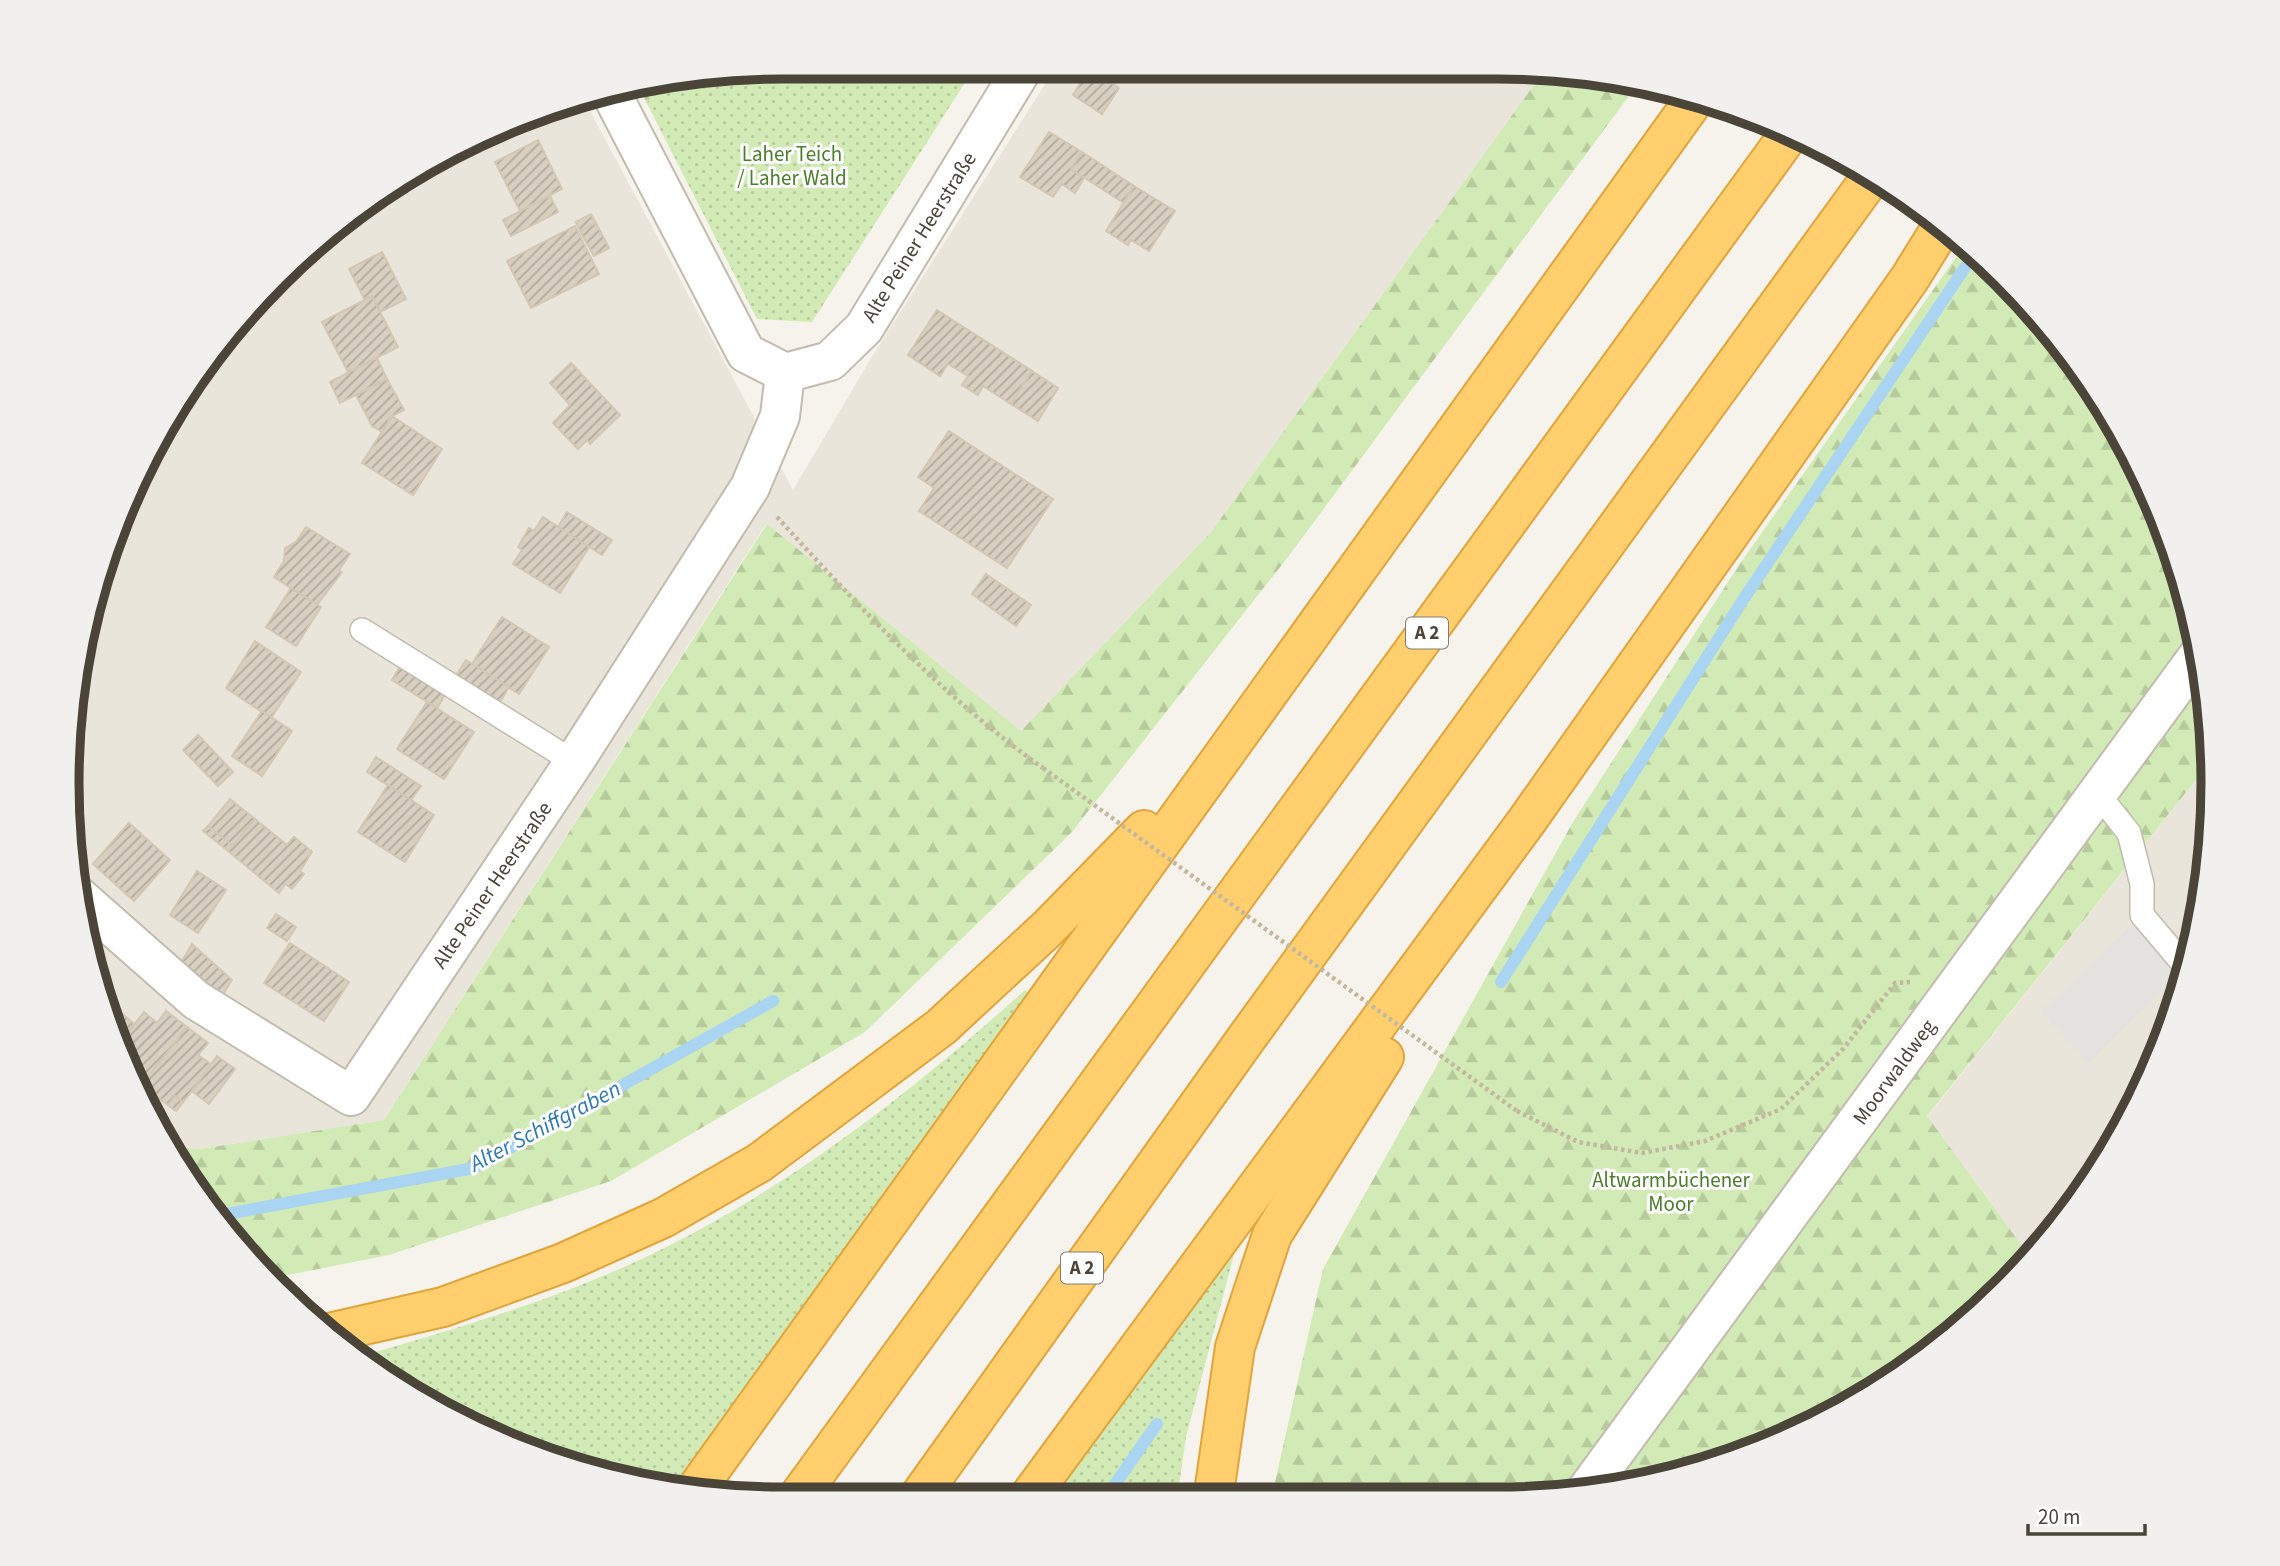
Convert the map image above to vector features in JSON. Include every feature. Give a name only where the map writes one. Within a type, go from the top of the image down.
[{"type":"highway","points":[[701,1482],[1231,741],[1690,106]]},
{"type":"highway","name":"A 2","points":[[805,1487],[1785,140]]},
{"type":"highway","name":"A 2","points":[[926,1487],[1248,1036],[1866,184]]},
{"type":"highway","points":[[1037,1487],[1526,822],[1910,278],[1937,234]]},
{"type":"highway","points":[[341,1331],[443,1307],[563,1263],[663,1218],[759,1163],[941,1027],[1048,928],[1231,741]]},
{"type":"highway","points":[[1215,1487],[1235,1347],[1272,1235],[1342,1121],[1473,929],[1526,822]]},
{"type":"street","name":"Alte Peiner Heerstraße","points":[[90,906],[196,1000],[352,1096],[574,762],[750,487],[780,416],[785,373],[830,361],[864,328],[1016,79]]},
{"type":"street","points":[[615,100],[746,354],[785,373]]},
{"type":"street","name":"Moorwaldweg","points":[[1594,1480],[2191,666]]},
{"type":"lane","points":[[362,630],[574,762]]},
{"type":"lane","points":[[2098,794],[2129,833],[2142,884],[2142,915],[2179,958]]},
{"type":"path","points":[[750,487],[866,612],[995,733],[1517,1111],[1578,1142],[1642,1153],[1705,1141],[1780,1109],[1843,1049],[1895,983],[1965,975]]},
{"type":"shaded area","points":[[1048,79],[1538,80],[1211,532],[1021,731],[766,524],[384,1120],[200,1149],[182,1149],[132,1053],[103,965],[92,920],[80,829],[80,737],[92,646],[116,557],[132,513],[173,431],[197,392],[224,354],[254,319],[285,285],[319,254],[354,224],[392,197],[431,173],[513,132],[588,107],[793,490],[873,355]]},
{"type":"shaded area","points":[[2201,774],[2200,829],[2188,920],[2164,1009],[2148,1053],[2107,1135],[2083,1174],[2056,1212],[2024,1249],[1927,1117]]},
{"type":"shaded area","points":[[2142,915],[2179,958],[2173,980],[2088,1063],[2041,1011]]},
{"type":"green space","name":"Laher Teich / Laher Wald","points":[[967,79],[812,322],[757,319],[642,93],[737,80]]},
{"type":"green space","points":[[1538,80],[1632,92],[1288,557],[1071,833],[865,1032],[611,1181],[389,1255],[281,1276],[224,1212],[197,1174],[182,1149],[200,1149],[384,1120],[767,524],[1021,731],[1211,532]]},
{"type":"green space","points":[[655,91],[647,103],[642,93]]},
{"type":"green space","name":"Altwarmbüchener Moor","points":[[1959,253],[1995,285],[2056,354],[2107,431],[2148,513],[2164,557],[2188,646],[2200,737],[2201,774],[1927,1116],[2024,1249],[1961,1312],[1926,1342],[1888,1369],[1808,1415],[1723,1450],[1634,1474],[1543,1486],[1274,1487],[1323,1269],[1573,822],[1739,565]]},
{"type":"green space","points":[[1025,990],[1031,995],[684,1480],[601,1463],[513,1434],[431,1393],[370,1353],[559,1293],[624,1267],[680,1240],[785,1178],[835,1144],[979,1031]]},
{"type":"green space","points":[[1237,1243],[1186,1437],[1179,1487],[1059,1487]]},
{"type":"building","points":[[1083,79],[1105,79],[1119,88],[1102,114],[1073,95]]},
{"type":"building","points":[[1049,132],[1082,152],[1071,169],[1084,178],[1075,193],[1062,184],[1053,197],[1020,177]]},
{"type":"building","points":[[538,140],[562,189],[520,211],[495,162]]},
{"type":"building","points":[[493,141],[493,142],[454,162],[472,151]]},
{"type":"building","points":[[1082,152],[1134,186],[1124,203],[1071,169]]},
{"type":"building","points":[[1134,186],[1175,211],[1149,251],[1131,240],[1128,245],[1106,231]]},
{"type":"building","points":[[550,196],[558,212],[511,236],[503,220]]},
{"type":"building","points":[[591,214],[596,223],[580,231],[576,222]]},
{"type":"building","points":[[596,223],[609,248],[594,256],[580,231]]},
{"type":"building","points":[[575,226],[599,274],[531,308],[507,261]]},
{"type":"building","points":[[382,252],[406,299],[380,312],[372,296],[365,300],[349,269]]},
{"type":"building","points":[[372,296],[398,347],[348,372],[322,322]]},
{"type":"building","points":[[937,310],[1032,371],[1011,404],[983,386],[978,395],[962,385],[968,376],[948,364],[940,376],[908,355]]},
{"type":"building","points":[[377,358],[387,379],[340,403],[330,382]]},
{"type":"building","points":[[571,363],[620,415],[590,444],[587,440],[578,449],[553,423],[570,405],[550,383]]},
{"type":"building","points":[[1032,371],[1058,388],[1038,421],[1011,404]]},
{"type":"building","points":[[387,379],[404,410],[392,416],[382,432],[372,426],[356,395]]},
{"type":"building","points":[[392,416],[442,449],[413,495],[362,463]]},
{"type":"building","points":[[949,431],[1053,499],[1007,568],[919,511],[934,488],[918,477]]},
{"type":"building","points":[[567,512],[612,540],[602,555],[558,527]]},
{"type":"building","points":[[543,517],[589,547],[560,593],[513,564],[522,550],[518,547],[529,528],[534,531]]},
{"type":"building","points":[[306,527],[350,554],[339,570],[342,572],[317,605],[274,577],[284,561],[285,548],[296,542]]},
{"type":"building","points":[[986,574],[1031,605],[1016,626],[972,594]]},
{"type":"building","points":[[291,588],[321,607],[296,646],[266,627]]},
{"type":"building","points":[[502,617],[549,647],[519,694],[472,664]]},
{"type":"building","points":[[255,641],[301,672],[271,718],[226,688]]},
{"type":"building","points":[[466,660],[509,687],[498,705],[455,677]]},
{"type":"building","points":[[401,665],[446,693],[437,708],[392,680]]},
{"type":"building","points":[[427,702],[474,732],[444,779],[397,749]]},
{"type":"building","points":[[262,711],[292,731],[262,776],[232,756]]},
{"type":"building","points":[[198,735],[233,772],[218,786],[183,750]]},
{"type":"building","points":[[376,757],[421,786],[411,800],[367,772]]},
{"type":"building","points":[[388,785],[434,815],[405,862],[358,832]]},
{"type":"building","points":[[230,799],[255,819],[233,846],[208,826]]},
{"type":"building","points":[[255,819],[287,845],[294,837],[312,852],[300,871],[304,874],[292,889],[285,884],[279,893],[228,851]]},
{"type":"building","points":[[129,823],[170,860],[134,901],[93,864]]},
{"type":"building","points":[[208,826],[233,846],[228,851],[203,831]]},
{"type":"building","points":[[197,871],[226,890],[198,933],[170,915]]},
{"type":"building","points":[[276,914],[296,927],[287,941],[267,928]]},
{"type":"building","points":[[290,943],[349,982],[324,1021],[264,983]]},
{"type":"building","points":[[192,944],[232,980],[221,998],[180,964]]},
{"type":"building","points":[[116,1010],[134,1024],[126,1036]]},
{"type":"building","points":[[166,1011],[187,1027],[145,1081],[126,1036],[144,1012],[157,1023]]},
{"type":"building","points":[[187,1027],[208,1043],[198,1055],[212,1065],[183,1102],[175,1096],[168,1105],[150,1091],[145,1081]]},
{"type":"building","points":[[217,1056],[235,1069],[209,1104],[192,1091]]},
{"type":"building","points":[[175,1096],[183,1102],[176,1111],[168,1105]]},
{"type":"waterway","points":[[1501,982],[1741,603],[1969,261]]},
{"type":"waterway","name":"Alter Schiffgraben","points":[[226,1214],[474,1168],[773,1001]]},
{"type":"waterway","points":[[1113,1487],[1157,1424]]}]
